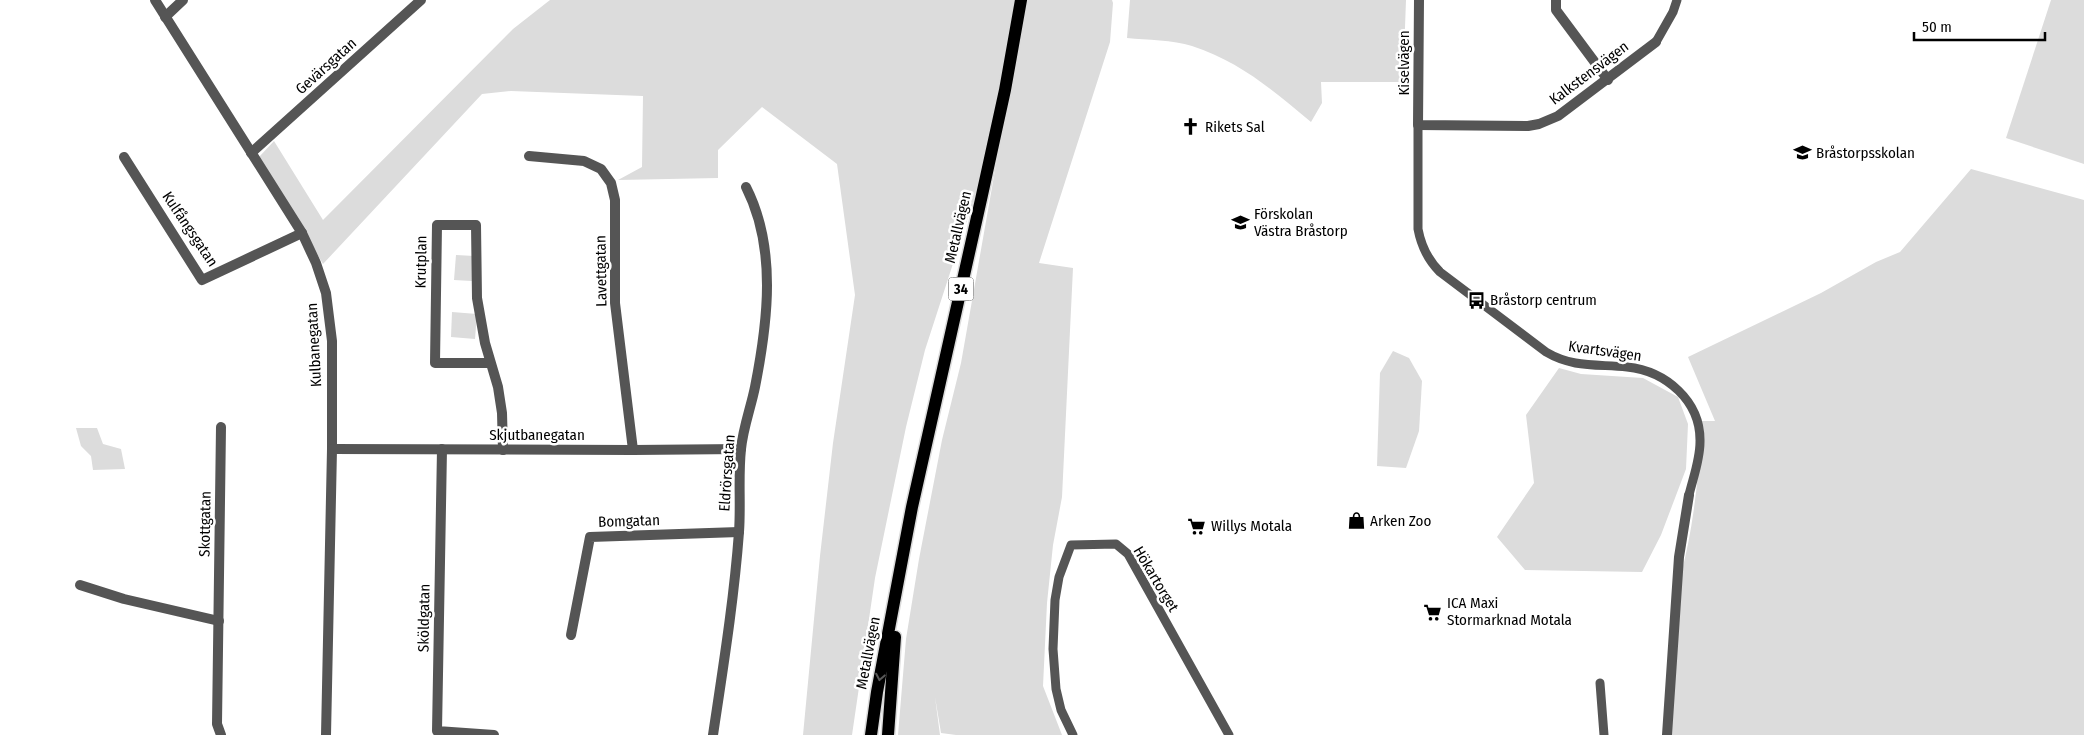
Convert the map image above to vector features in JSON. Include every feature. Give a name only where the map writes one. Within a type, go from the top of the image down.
[{"type":"main road","name":"Metallvägen","points":[[871,735],[877,692],[927,437],[1005,90],[1021,0]]},
{"type":"main road","name":"Metallvägen","points":[[888,735],[899,577]]},
{"type":"street","name":"Kulbanegatan","points":[[155,0],[302,233],[319,271],[329,308],[332,341],[332,449],[326,735]]},
{"type":"street","points":[[165,17],[183,0]]},
{"type":"street","name":"Gevärsgatan","points":[[251,153],[421,0]]},
{"type":"street","name":"Kiselvägen","points":[[1418,125],[1419,0]]},
{"type":"street","points":[[1556,0],[1556,10],[1608,80]]},
{"type":"street","name":"Kalkstensvägen","points":[[1418,125],[1528,126],[1540,124],[1558,116],[1656,42]]},
{"type":"street","name":"Lavettgatan","points":[[529,156],[584,161],[600,169],[611,183],[615,200],[615,303],[633,450]]},
{"type":"street","name":"Kulfångsgatan","points":[[124,157],[202,280],[302,233]]},
{"type":"street","name":"Eldrörsgatan","points":[[713,735],[739,532],[741,448],[762,350],[767,265],[763,234],[755,205],[746,187]]},
{"type":"street","name":"Krutplan","points":[[490,363],[435,363],[437,225],[476,226],[476,298],[490,363],[498,387],[502,413],[502,450]]},
{"type":"street","name":"Skottgatan","points":[[221,428],[217,724],[221,735]]},
{"type":"street","name":"Skjutbanegatan","points":[[332,449],[633,450],[741,448]]},
{"type":"street","name":"Sköldgatan","points":[[442,449],[437,731],[494,735]]},
{"type":"street","name":"Kvartsvägen","points":[[1667,735],[1679,558],[1689,495]]},
{"type":"street","name":"Bomgatan","points":[[571,636],[590,537],[739,532]]},
{"type":"street","points":[[80,585],[124,599],[218,621]]},
{"type":"lane","points":[[1656,42],[1673,12],[1677,0]]},
{"type":"lane","name":"Kvartsvägen","points":[[1418,125],[1418,228],[1420,239],[1429,259],[1440,272],[1558,359],[1577,364],[1643,370],[1663,379],[1680,392],[1693,409],[1700,433],[1699,452],[1689,495]]},
{"type":"lane","name":"Hökartorget","points":[[1073,735],[1062,710],[1054,671],[1055,600],[1059,576],[1071,545],[1116,544],[1128,554],[1229,735]]},
{"type":"lane","points":[[1600,683],[1604,735]]},
{"type":"shaded area","points":[[550,0],[1112,0],[1110,42],[1039,263],[1073,268],[1062,497],[1053,545],[1047,603],[1043,686],[1062,735],[956,735],[941,733],[935,697],[940,735],[898,735],[906,639],[919,559],[942,440],[961,363],[1009,91],[925,350],[906,427],[875,578],[852,735],[803,735],[833,443],[855,295],[837,164],[762,107],[718,150],[718,178],[618,180],[642,167],[643,96],[511,91],[482,94],[323,264],[259,157],[274,141],[323,220],[513,29]]},
{"type":"shaded area","points":[[1130,0],[1406,0],[1403,82],[1321,82],[1322,103],[1311,122],[1241,68],[1209,52],[1177,42],[1127,38]]},
{"type":"shaded area","points":[[2051,0],[2084,0],[2084,164],[2006,138]]},
{"type":"shaded area","points":[[1971,169],[2084,200],[2084,735],[1669,735],[1680,578],[1695,500],[1702,421],[1715,421],[1688,357],[1821,293],[1876,262],[1900,252]]},
{"type":"shaded area","points":[[456,255],[474,256],[472,281],[454,280]]},
{"type":"shaded area","points":[[452,312],[477,314],[475,339],[451,337]]},
{"type":"shaded area","points":[[1393,351],[1409,358],[1422,381],[1419,431],[1406,468],[1377,466],[1380,373]]},
{"type":"shaded area","points":[[1559,368],[1581,374],[1643,378],[1678,397],[1688,424],[1686,469],[1661,535],[1642,572],[1525,570],[1497,537],[1534,483],[1526,415]]},
{"type":"shaded area","points":[[76,428],[97,428],[103,444],[121,449],[125,469],[93,470],[91,456],[81,446]]},
{"type":"place","name":"Rikets Sal","points":[[1191,127]]},
{"type":"place","name":"Bråstorpsskolan","points":[[1802,153]]},
{"type":"place","name":"Förskolan Västra Bråstorp","points":[[1240,223]]},
{"type":"place","name":"Bråstorp centrum","points":[[1476,300]]},
{"type":"place","name":"Arken Zoo","points":[[1356,521]]},
{"type":"place","name":"Willys Motala","points":[[1197,526]]},
{"type":"place","name":"ICA Maxi Stormarknad Motala","points":[[1433,612]]}]
